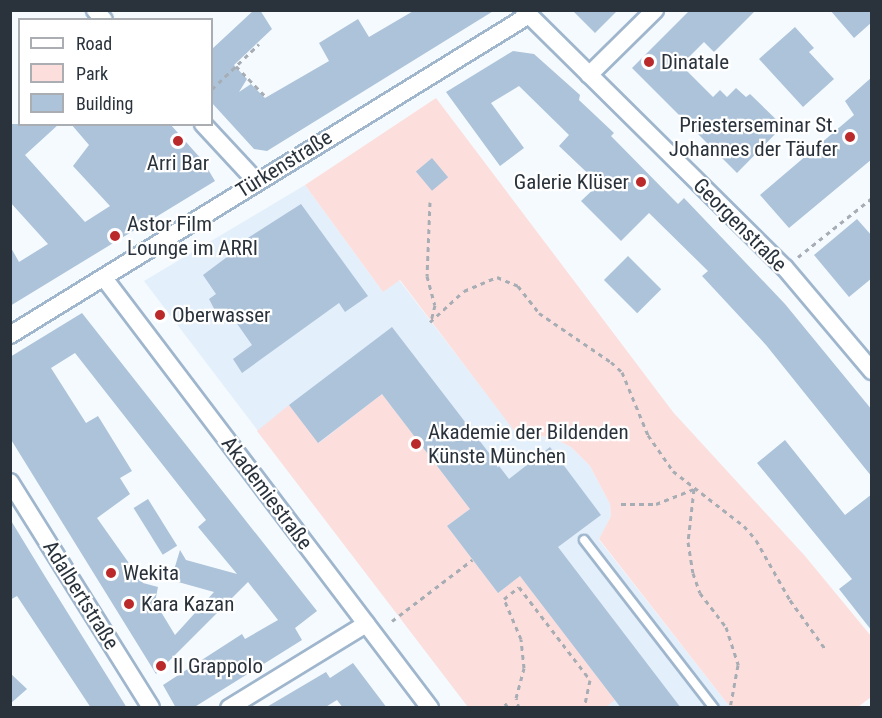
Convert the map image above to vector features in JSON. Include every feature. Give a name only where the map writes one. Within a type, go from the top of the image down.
[{"type":"street","points":[[590,75],[655,10]]},
{"type":"street","name":"Georgenstraße","points":[[526,13],[785,268],[872,371]]},
{"type":"street","name":"Türkenstraße","points":[[10,335],[526,13]]},
{"type":"street","points":[[205,126],[256,181]]},
{"type":"street","name":"Akademiestraße","points":[[104,278],[430,708]]},
{"type":"street","name":"Adalbertstraße","points":[[10,482],[150,708]]},
{"type":"street","points":[[229,708],[366,624]]},
{"type":"lane","points":[[584,540],[714,708]]},
{"type":"path","points":[[213,88],[259,44]]},
{"type":"path","points":[[236,66],[266,97]]},
{"type":"path","points":[[785,268],[872,198]]},
{"type":"path","points":[[430,202],[427,276],[435,304],[430,322],[461,293],[489,278],[506,279],[518,286],[539,313],[622,372],[648,435],[673,471],[744,526],[756,540],[790,600],[826,650]]},
{"type":"path","points":[[621,504],[656,504],[694,489]]},
{"type":"path","points":[[694,489],[688,542],[693,573],[700,593],[726,627],[738,666],[730,708]]},
{"type":"path","points":[[392,621],[472,560]]},
{"type":"path","points":[[519,708],[516,698],[524,668],[521,639],[504,599],[519,587],[590,680],[584,708]]},
{"type":"shaded area","name":"Akademie der Bildenden Künste München","points":[[305,185],[383,292],[399,280],[522,440],[535,435],[553,438],[571,447],[590,466],[610,504],[611,516],[599,540],[730,707],[468,707],[144,281]]},
{"type":"green space","points":[[436,98],[673,412],[805,556],[871,636],[871,697],[858,707],[730,707],[599,539],[611,516],[610,504],[590,466],[571,447],[553,438],[535,435],[522,441],[400,280],[383,292],[305,185]]},
{"type":"green space","points":[[382,394],[470,509],[447,526],[498,593],[520,576],[615,700],[606,707],[468,707],[257,431],[289,405],[319,443]]},
{"type":"building","points":[[254,10],[260,10],[272,29],[234,65],[247,79],[239,92],[251,84],[265,98],[329,61],[319,43],[358,19],[369,37],[415,10],[495,10],[267,151],[254,149],[213,104],[213,48]]},
{"type":"building","points":[[572,10],[618,10],[595,33]]},
{"type":"building","points":[[690,10],[756,10],[714,52],[704,42],[681,65],[713,97],[720,90],[727,97],[736,88],[746,97],[750,94],[783,126],[737,173],[632,68]]},
{"type":"building","points":[[830,10],[872,10],[872,22],[854,38]]},
{"type":"building","points":[[795,27],[814,48],[809,52],[834,79],[803,107],[759,59]]},
{"type":"building","points":[[513,51],[534,54],[580,95],[579,100],[614,133],[611,136],[678,204],[684,198],[785,304],[872,410],[872,477],[766,345],[702,276],[708,271],[649,213],[621,241],[581,201],[599,184],[559,146],[569,135],[519,86],[491,103],[524,148],[500,166],[446,92]]},
{"type":"building","name":"Priesterseminar St. Johannes der Täufer","points":[[872,77],[872,159],[789,228],[760,195],[854,115],[845,101]]},
{"type":"building","points":[[10,124],[57,126],[25,155],[85,222],[110,206],[73,166],[89,145],[73,126],[172,126],[203,161],[215,181],[10,306],[10,246],[19,262],[48,244],[10,202]]},
{"type":"building","points":[[432,158],[448,177],[432,191],[416,171]]},
{"type":"building","points":[[301,204],[368,296],[345,312],[339,303],[242,373],[233,359],[252,345],[231,315],[221,322],[209,299],[216,294],[203,275],[231,254],[229,250]]},
{"type":"building","points":[[857,219],[872,236],[872,278],[849,297],[814,255]]},
{"type":"building","points":[[628,256],[661,289],[637,313],[604,280]]},
{"type":"building","points":[[82,313],[317,611],[295,628],[302,640],[193,708],[176,708],[163,685],[242,634],[245,639],[278,620],[248,582],[156,674],[10,438],[10,357]],"holes":[[[75,353],[206,520],[198,527],[237,574],[186,560],[180,550],[171,580],[214,592],[175,635],[155,602],[158,587],[143,583],[97,518],[130,494],[120,478],[132,471],[98,416],[86,423],[51,368]]]},
{"type":"building","points":[[392,327],[509,479],[550,447],[601,515],[558,547],[681,708],[621,708],[520,576],[498,593],[447,526],[470,509],[382,394],[318,443],[289,405]]},
{"type":"building","points":[[785,440],[845,515],[872,494],[872,631],[839,589],[852,579],[757,463]]},
{"type":"building","points":[[148,499],[177,546],[163,555],[134,508]]},
{"type":"building","points":[[10,519],[127,708],[91,708],[17,596],[10,600]]},
{"type":"building","points":[[353,663],[387,708],[343,708],[337,700],[324,708],[265,708],[326,672],[330,678]]},
{"type":"building","points":[[10,673],[27,689],[10,704]]},
{"type":"place","name":"Dinatale","points":[[649,62]]},
{"type":"place","name":"Priesterseminar St. Johannes der Täufer","points":[[850,137]]},
{"type":"place","name":"Arri Bar","points":[[178,141]]},
{"type":"place","name":"Galerie Klüser","points":[[641,182]]},
{"type":"place","name":"Astor Film Lounge im ARRI","points":[[115,236]]},
{"type":"place","name":"Oberwasser","points":[[160,315]]},
{"type":"place","name":"Akademie der Bildenden Künste München","points":[[416,444]]},
{"type":"place","name":"Wekita","points":[[111,573]]},
{"type":"place","name":"Kara Kazan","points":[[129,604]]},
{"type":"place","name":"Il Grappolo","points":[[161,666]]}]
